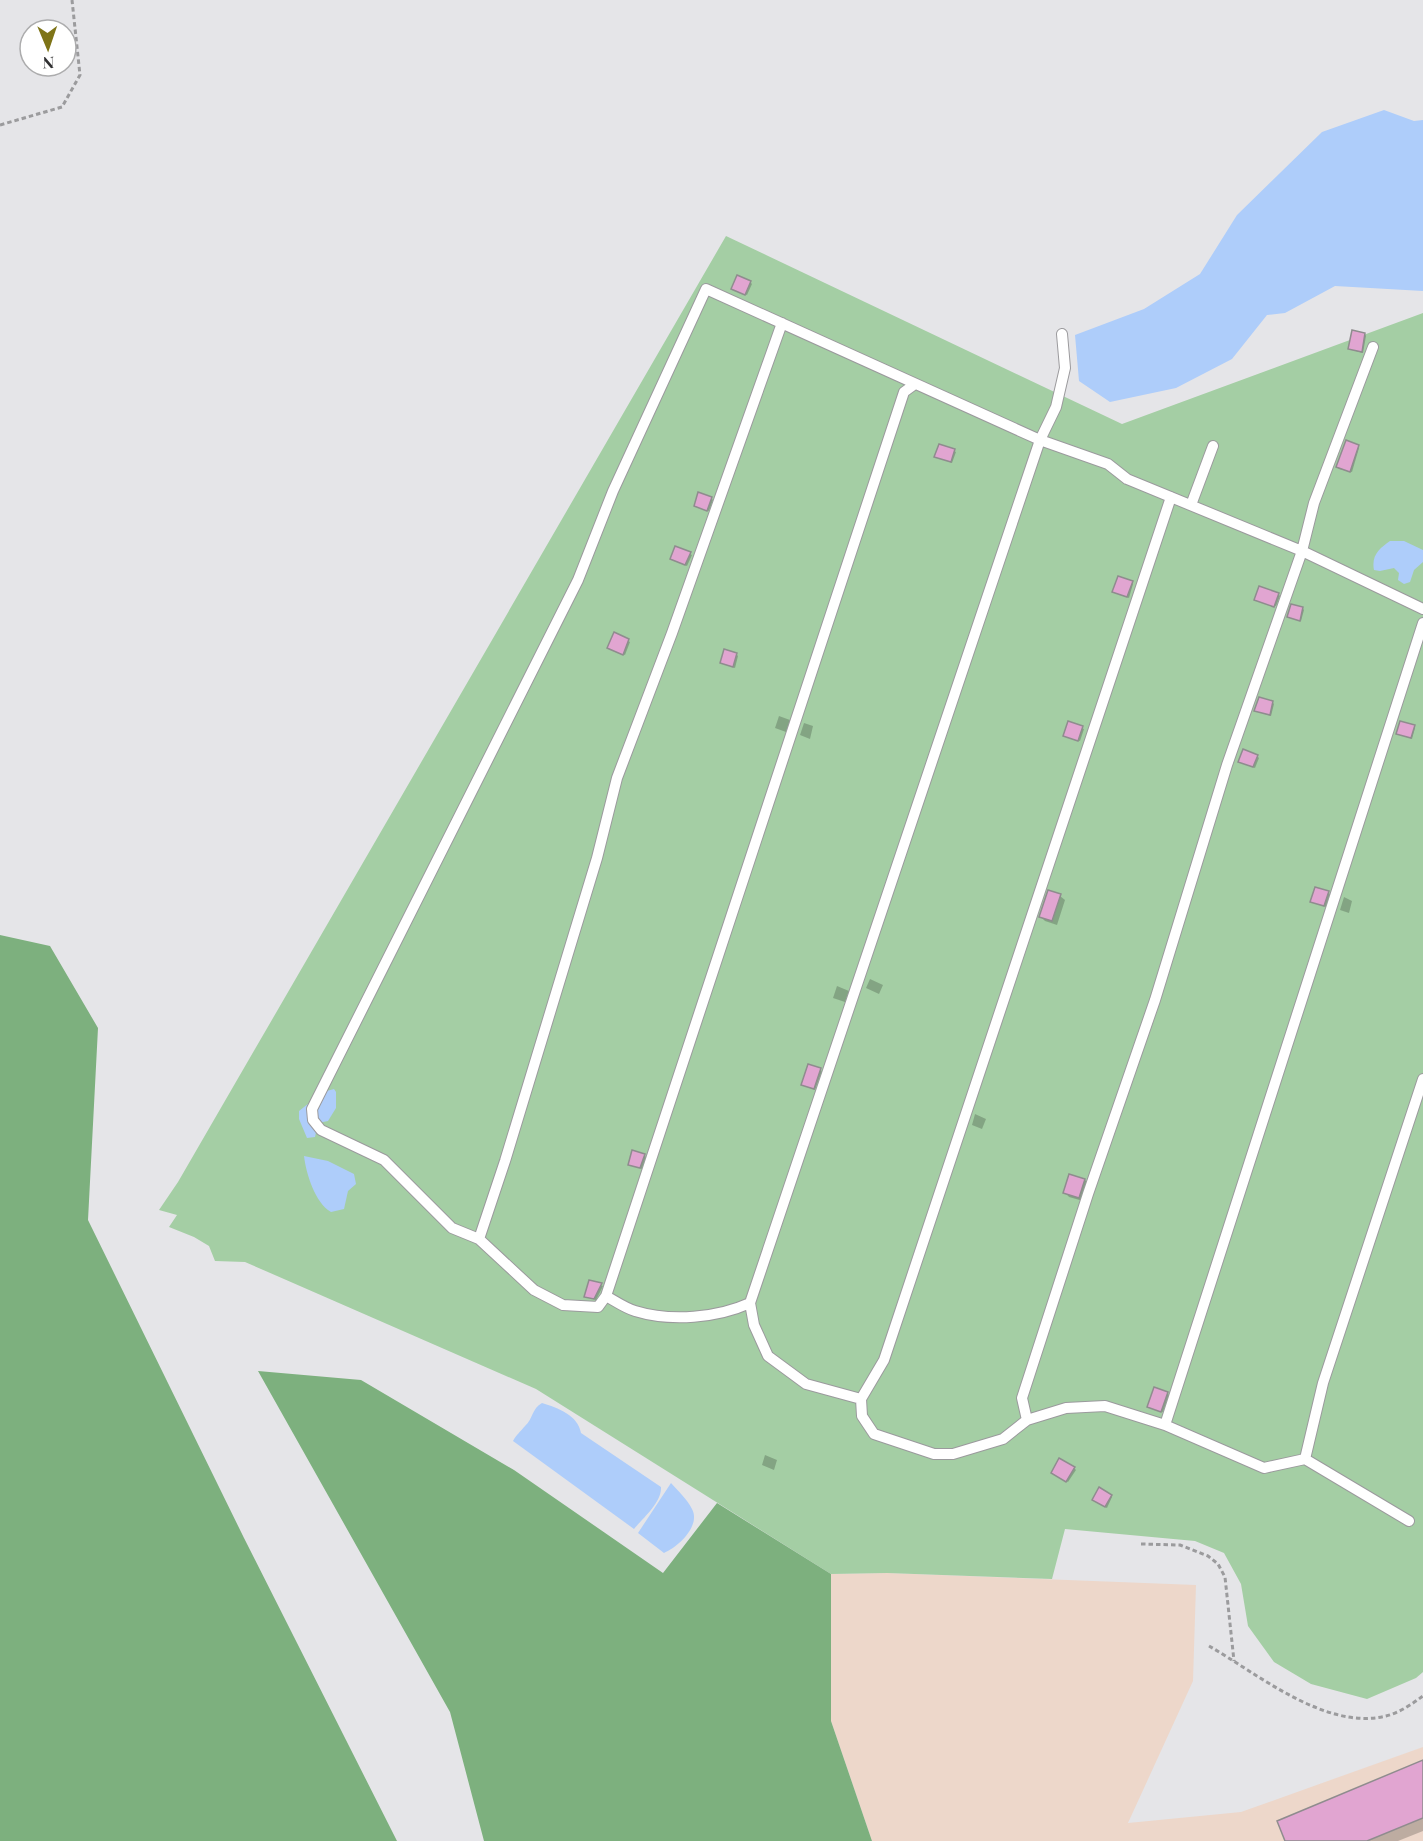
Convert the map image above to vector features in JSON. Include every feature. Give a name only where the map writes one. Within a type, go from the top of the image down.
[{"type":"lane","points":[[915,384],[904,392],[606,1296],[598,1307],[563,1305],[534,1290],[479,1239],[452,1228],[384,1160],[321,1130],[313,1120],[312,1109],[578,580],[613,491],[706,289],[1040,440],[1108,464],[1126,479],[1302,551],[1423,609]]},
{"type":"lane","points":[[479,1239],[597,858],[617,778],[672,633],[782,323]]},
{"type":"lane","points":[[861,1399],[806,1384],[768,1356],[754,1325],[750,1303],[1040,440],[1056,407],[1065,368],[1062,334]]},
{"type":"lane","points":[[1027,1420],[1022,1398],[1025,1387],[1155,1000],[1227,765],[1302,551],[1314,503],[1372,347]]},
{"type":"lane","points":[[1191,505],[1213,446]]},
{"type":"lane","points":[[1171,497],[884,1360],[861,1399],[862,1416],[874,1434],[934,1454],[953,1454],[1003,1439],[1027,1420],[1066,1408],[1105,1406],[1165,1425],[1264,1468],[1305,1459],[1409,1521]]},
{"type":"lane","points":[[1165,1425],[1423,623]]},
{"type":"lane","points":[[1305,1459],[1323,1383],[1423,1079]]},
{"type":"lane","points":[[606,1296],[634,1311],[667,1317],[732,1311],[750,1303]]},
{"type":"path","points":[[0,125],[62,108],[80,75],[72,0]]},
{"type":"path","points":[[1141,1544],[1180,1545],[1208,1556],[1218,1564],[1226,1577],[1234,1660]]},
{"type":"path","points":[[1209,1646],[1270,1685],[1326,1711],[1356,1718],[1386,1716],[1412,1705],[1423,1696]]},
{"type":"shaded area","points":[[887,1573],[1196,1585],[1193,1681],[1128,1823],[1241,1812],[1423,1747],[1423,1841],[872,1841],[831,1721],[831,1574]]},
{"type":"green space","points":[[726,236],[1122,424],[1423,313],[1423,1672],[1416,1678],[1367,1699],[1311,1684],[1274,1662],[1248,1626],[1241,1584],[1224,1553],[1195,1541],[1065,1529],[1052,1579],[887,1573],[831,1574],[536,1389],[245,1262],[215,1261],[209,1246],[169,1227],[177,1215],[159,1210],[178,1182]]},
{"type":"green space","points":[[0,935],[50,946],[98,1028],[88,1220],[244,1538],[397,1841],[0,1841]]},
{"type":"green space","points":[[258,1371],[361,1380],[514,1470],[663,1573],[717,1503],[831,1574],[831,1721],[872,1841],[484,1841],[450,1712]]},
{"type":"water","points":[[1384,110],[1414,121],[1423,120],[1423,291],[1335,286],[1285,313],[1267,315],[1232,359],[1176,388],[1110,402],[1079,381],[1075,335],[1144,309],[1200,274],[1237,215],[1322,132]]},
{"type":"water","points":[[1390,541],[1404,541],[1423,550],[1423,562],[1414,570],[1410,582],[1404,584],[1398,580],[1399,573],[1394,568],[1374,570],[1375,556]]},
{"type":"water","points":[[334,1089],[336,1108],[328,1121],[318,1123],[315,1137],[307,1138],[299,1119],[299,1111],[323,1092]]},
{"type":"water","points":[[304,1156],[328,1161],[354,1174],[356,1184],[348,1191],[344,1209],[331,1212],[320,1202],[309,1179]]},
{"type":"water","points":[[542,1403],[572,1417],[581,1433],[661,1487],[655,1504],[634,1529],[513,1441]]},
{"type":"water","points":[[671,1483],[690,1505],[694,1516],[687,1535],[676,1546],[664,1553],[638,1533]]},
{"type":"building","points":[[737,275],[751,281],[745,295],[731,289]]},
{"type":"building","points":[[1352,330],[1365,333],[1362,352],[1348,349]]},
{"type":"building","points":[[1346,440],[1359,445],[1350,472],[1336,467]]},
{"type":"building","points":[[939,444],[955,449],[951,462],[934,457]]},
{"type":"building","points":[[698,492],[712,497],[707,511],[694,506]]},
{"type":"building","points":[[675,546],[691,552],[685,565],[670,559]]},
{"type":"building","points":[[1118,576],[1133,581],[1127,597],[1112,592]]},
{"type":"building","points":[[1259,586],[1279,593],[1274,607],[1254,600]]},
{"type":"building","points":[[1291,604],[1303,607],[1300,621],[1287,617]]},
{"type":"building","points":[[614,632],[629,639],[623,655],[607,648]]},
{"type":"building","points":[[724,649],[737,653],[733,667],[720,663]]},
{"type":"building","points":[[1259,697],[1273,701],[1270,715],[1254,711]]},
{"type":"building","points":[[1068,721],[1083,726],[1078,741],[1063,736]]},
{"type":"building","points":[[1400,721],[1415,725],[1411,738],[1396,734]]},
{"type":"building","points":[[1243,749],[1258,755],[1253,767],[1238,762]]},
{"type":"building","points":[[1315,887],[1329,891],[1324,906],[1310,902]]},
{"type":"building","points":[[1048,890],[1061,894],[1052,921],[1039,917]]},
{"type":"building","points":[[808,1064],[821,1068],[814,1089],[801,1085]]},
{"type":"building","points":[[632,1150],[645,1154],[640,1168],[628,1165]]},
{"type":"building","points":[[1069,1174],[1085,1179],[1079,1198],[1063,1193]]},
{"type":"building","points":[[589,1280],[602,1283],[594,1299],[584,1297]]},
{"type":"building","points":[[1154,1387],[1168,1392],[1161,1412],[1147,1407]]},
{"type":"building","points":[[1059,1458],[1075,1467],[1066,1482],[1051,1473]]},
{"type":"building","points":[[1099,1487],[1112,1495],[1105,1507],[1092,1500]]},
{"type":"building","points":[[1423,1760],[1423,1818],[1367,1841],[1285,1841],[1277,1821]]}]
